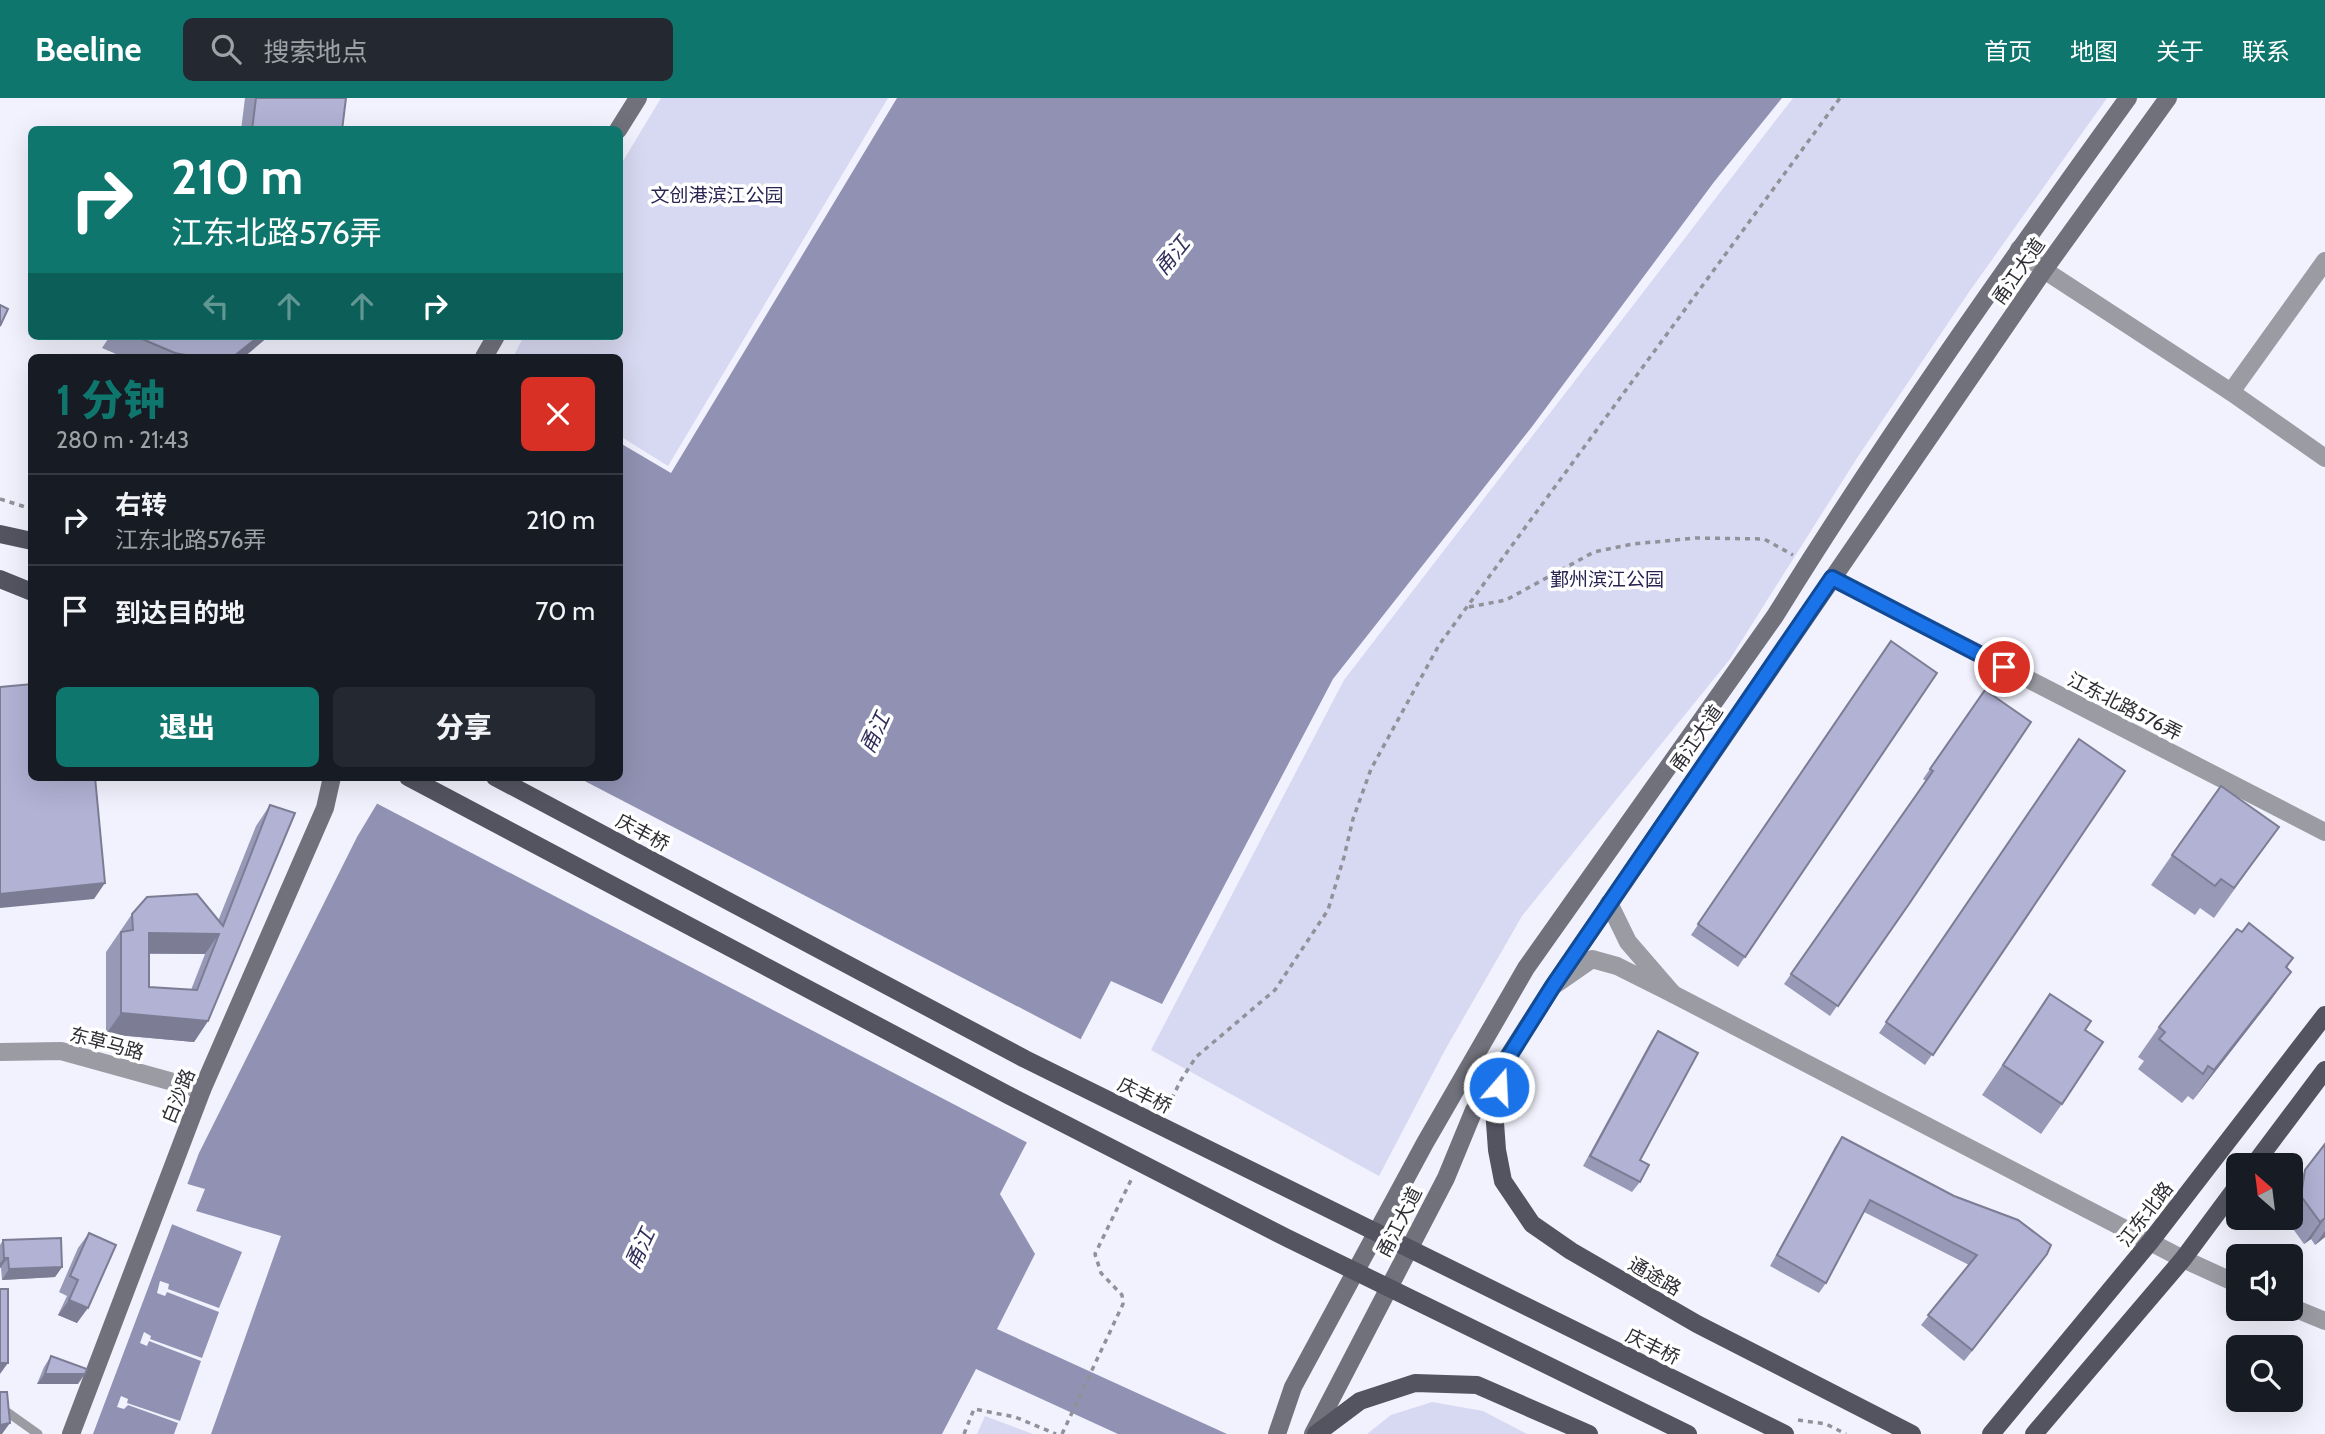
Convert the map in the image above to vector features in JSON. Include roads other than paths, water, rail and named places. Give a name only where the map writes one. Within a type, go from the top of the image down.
[{"type":"main road","points":[[620,126],[638,98]]},
{"type":"main road","name":"甬江大道","points":[[1278,1432],[1293,1387],[1425,1143],[1526,968],[1775,616],[2019,249],[2128,98]]},
{"type":"main road","name":"甬江大道","points":[[1315,1434],[1446,1178],[1474,1111],[1553,986],[2044,270],[2168,98]]},
{"type":"main road","points":[[0,534],[28,540]]},
{"type":"main road","points":[[0,579],[28,590]]},
{"type":"main road","name":"白沙路","points":[[71,1434],[202,1090],[325,807],[331,781]]},
{"type":"main road","points":[[416,781],[1044,1114],[1287,1238],[1688,1434]]},
{"type":"main road","name":"庆丰桥","points":[[503,781],[1025,1059],[1785,1434]]},
{"type":"main road","name":"江东北路","points":[[1991,1434],[2150,1242],[2325,1015]]},
{"type":"main road","name":"通途路","points":[[1504,1064],[1494,1109],[1497,1150],[1503,1181],[1532,1224],[1571,1251],[1696,1324],[1912,1434]]},
{"type":"main road","points":[[2263,1153],[2325,1070]]},
{"type":"main road","points":[[2034,1434],[2183,1259],[2226,1201]]},
{"type":"main road","points":[[1315,1434],[1360,1401],[1415,1383],[1477,1385],[1589,1434]]},
{"type":"street","points":[[2019,249],[2044,270],[2231,392],[2325,458]]},
{"type":"street","points":[[2231,392],[2325,261]]},
{"type":"street","name":"江东北路576弄","points":[[1832,578],[2325,832]]},
{"type":"street","points":[[0,588],[28,592]]},
{"type":"street","points":[[1609,903],[1628,942],[1673,993]]},
{"type":"street","points":[[1553,986],[1592,959],[1617,966],[2183,1259],[2226,1279]]},
{"type":"street","name":"东草马路","points":[[0,1052],[61,1051],[202,1090]]},
{"type":"street","points":[[2303,1312],[2325,1321]]},
{"type":"lane","points":[[0,1407],[38,1434]]},
{"type":"water","name":"甬江","points":[[897,98],[1782,98],[1714,182],[1531,428],[1333,679],[1162,1004],[1111,981],[1000,1194],[1035,1254],[997,1329],[1227,1434],[1118,1434],[976,1369],[942,1434],[93,1434],[199,1153],[357,837],[391,781],[623,781],[623,445],[671,473]]},
{"type":"park label","name":"文创港滨江公园","points":[[717,195]]},
{"type":"park label","name":"鄞州滨江公园","points":[[1607,579]]}]
